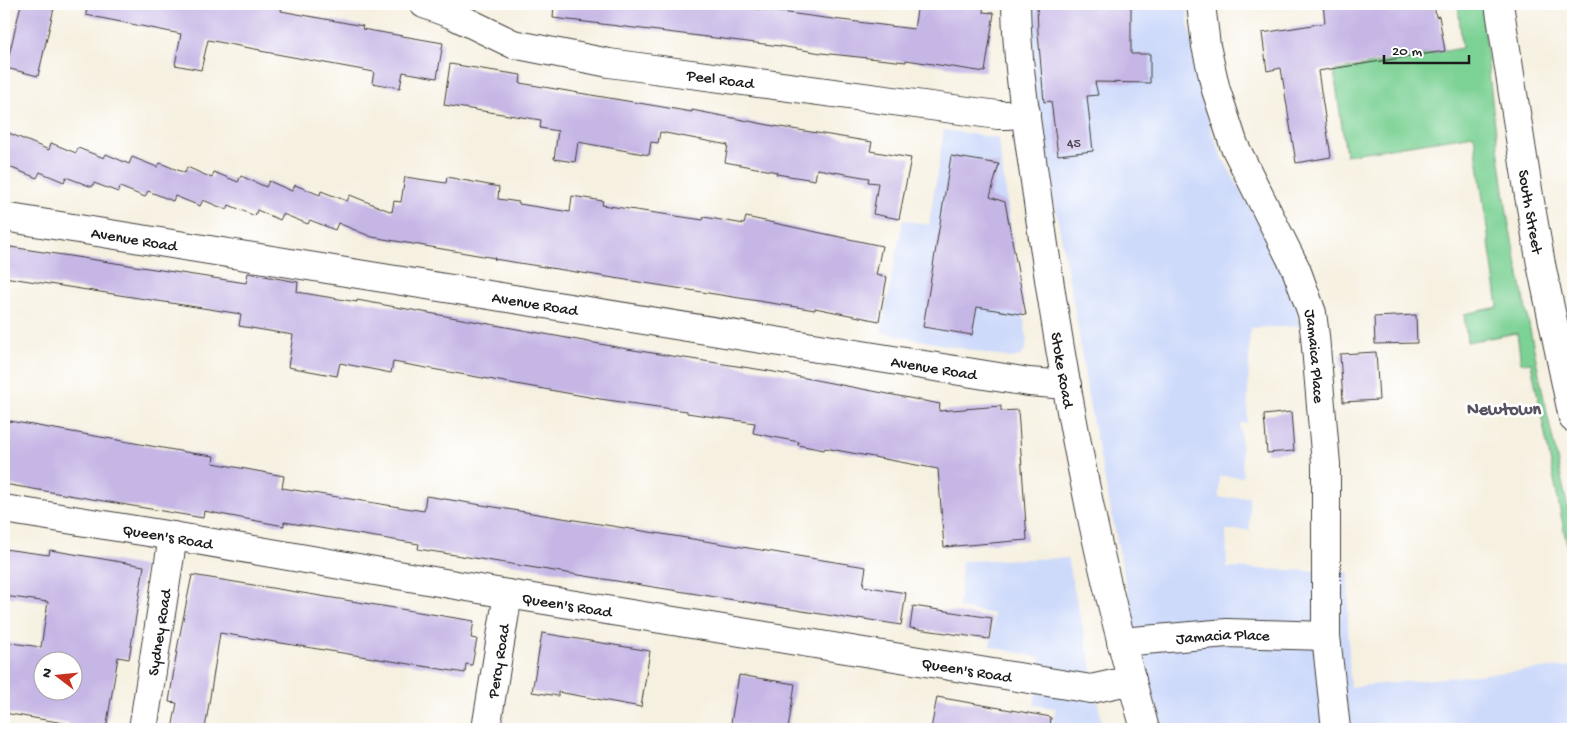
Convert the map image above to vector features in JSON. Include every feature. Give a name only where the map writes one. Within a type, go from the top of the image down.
[{"type":"street","name":"Peel Road","points":[[424,4],[451,14],[513,44],[609,63],[998,115],[1007,116],[1026,113]]},
{"type":"street","name":"Stoke Road","points":[[1016,4],[1016,29],[1026,113],[1046,260],[1067,385],[1091,514],[1121,642],[1145,729]]},
{"type":"street","name":"Jamaica Place","points":[[1201,4],[1206,46],[1216,90],[1234,145],[1296,270],[1312,313],[1326,464],[1326,636],[1336,729]]},
{"type":"street","name":"South Street","points":[[1499,4],[1541,264],[1573,418]]},
{"type":"street","name":"Avenue Road","points":[[4,216],[1028,382],[1067,385]]},
{"type":"street","name":"Queen's Road","points":[[4,509],[508,594],[1091,689],[1132,680]]},
{"type":"street","name":"Sydney Road","points":[[143,729],[172,536]]},
{"type":"street","name":"Percy Road","points":[[486,729],[508,594]]},
{"type":"street","name":"Jamacia Place","points":[[1121,642],[1227,633],[1326,636]]},
{"type":"shaded area","points":[[1030,4],[1187,4],[1188,23],[1200,87],[1211,131],[1222,157],[1257,220],[1292,290],[1300,326],[1250,328],[1247,423],[1240,423],[1243,477],[1219,476],[1219,498],[1249,497],[1250,530],[1226,530],[1227,568],[1349,572],[1350,687],[1573,666],[1573,729],[1161,729],[1134,624],[1089,403],[1077,322],[1037,110]]},
{"type":"shaded area","points":[[944,130],[998,138],[1027,341],[1025,350],[1020,356],[1010,358],[881,332],[903,220],[929,225]]},
{"type":"shaded area","points":[[1067,558],[1103,729],[1051,729],[1056,708],[1034,705],[1041,658],[990,646],[994,614],[959,608],[962,561]]},
{"type":"green space","points":[[1458,4],[1482,4],[1493,110],[1508,220],[1573,532],[1573,576],[1531,363],[1521,363],[1517,333],[1467,342],[1464,314],[1498,307],[1474,135],[1346,155],[1334,71],[1462,48]]},
{"type":"building","points":[[21,4],[55,4],[38,76],[6,68]]},
{"type":"building","points":[[87,4],[282,4],[281,11],[363,26],[362,29],[443,43],[437,78],[403,72],[400,88],[372,83],[374,72],[208,40],[201,70],[175,65],[181,34],[86,15]]},
{"type":"building","points":[[554,4],[721,4],[914,29],[918,4],[984,4],[983,12],[994,13],[985,72],[906,60],[906,62],[821,53],[780,46],[553,18]]},
{"type":"building","points":[[1037,4],[1131,4],[1131,54],[1150,54],[1150,83],[1095,82],[1098,95],[1087,96],[1093,151],[1058,155],[1051,101],[1044,102]]},
{"type":"building","points":[[1323,4],[1434,4],[1436,17],[1439,16],[1445,51],[1318,71],[1331,157],[1296,163],[1281,68],[1267,71],[1262,33],[1325,23]]},
{"type":"building","points":[[450,64],[521,75],[520,83],[692,112],[692,110],[872,142],[870,151],[911,158],[899,219],[873,214],[878,183],[868,182],[869,178],[817,169],[815,180],[776,174],[777,172],[725,162],[728,145],[660,132],[658,143],[651,142],[649,155],[578,142],[575,162],[554,159],[558,131],[540,128],[541,120],[444,105]]},
{"type":"building","points":[[4,131],[49,150],[51,143],[76,153],[78,148],[104,158],[106,154],[129,164],[132,157],[157,167],[160,163],[185,173],[187,167],[212,178],[214,172],[238,182],[241,176],[266,187],[269,181],[292,191],[295,185],[320,195],[321,191],[347,201],[350,195],[392,212],[394,201],[401,202],[405,177],[446,183],[447,177],[499,187],[498,199],[519,202],[519,204],[570,212],[572,196],[603,201],[602,205],[703,220],[704,217],[744,224],[746,217],[882,246],[876,275],[887,277],[879,321],[815,308],[815,310],[494,259],[372,237],[338,223],[335,230],[310,220],[308,224],[283,214],[280,220],[257,210],[255,216],[229,205],[227,210],[203,200],[200,206],[175,196],[173,201],[148,191],[145,197],[120,187],[118,192],[94,183],[92,187],[66,177],[64,182],[40,172],[37,178],[4,165]]},
{"type":"building","points":[[951,156],[999,164],[990,197],[1005,202],[1026,315],[977,307],[972,335],[923,327]]},
{"type":"building","points":[[4,246],[246,283],[248,273],[298,282],[297,292],[357,302],[357,300],[633,350],[769,371],[940,404],[939,411],[1001,406],[1001,411],[1018,410],[1027,540],[944,547],[938,469],[825,448],[824,450],[798,445],[799,442],[753,433],[755,423],[600,399],[393,362],[391,373],[340,363],[337,376],[288,367],[293,335],[239,326],[241,314],[4,277]]},
{"type":"building","points":[[1416,315],[1417,343],[1375,344],[1374,317]]},
{"type":"building","points":[[1376,352],[1379,400],[1343,402],[1340,354]]},
{"type":"building","points":[[1291,412],[1294,451],[1267,453],[1264,415]]},
{"type":"building","points":[[4,420],[214,456],[213,463],[284,476],[282,488],[424,511],[426,496],[866,567],[863,586],[906,593],[901,625],[858,618],[858,620],[418,549],[419,544],[284,522],[284,526],[204,511],[203,518],[4,484]]},
{"type":"building","points":[[4,549],[49,555],[50,550],[144,566],[129,659],[118,657],[106,729],[69,729],[70,724],[4,713],[4,642],[41,647],[48,602],[4,596],[6,581],[4,581]]},
{"type":"building","points":[[192,575],[474,621],[471,638],[477,639],[472,665],[466,664],[465,673],[220,633],[205,729],[172,729],[177,703],[169,702]]},
{"type":"building","points":[[913,606],[992,618],[989,639],[910,628]]},
{"type":"building","points":[[542,633],[650,651],[641,707],[558,692],[558,696],[532,692]]},
{"type":"building","points":[[739,675],[795,684],[788,729],[771,729],[731,723]]},
{"type":"building","points":[[937,697],[1051,717],[1050,729],[931,729]]},
{"type":"district","name":"Newtown","points":[[1504,408]]}]
